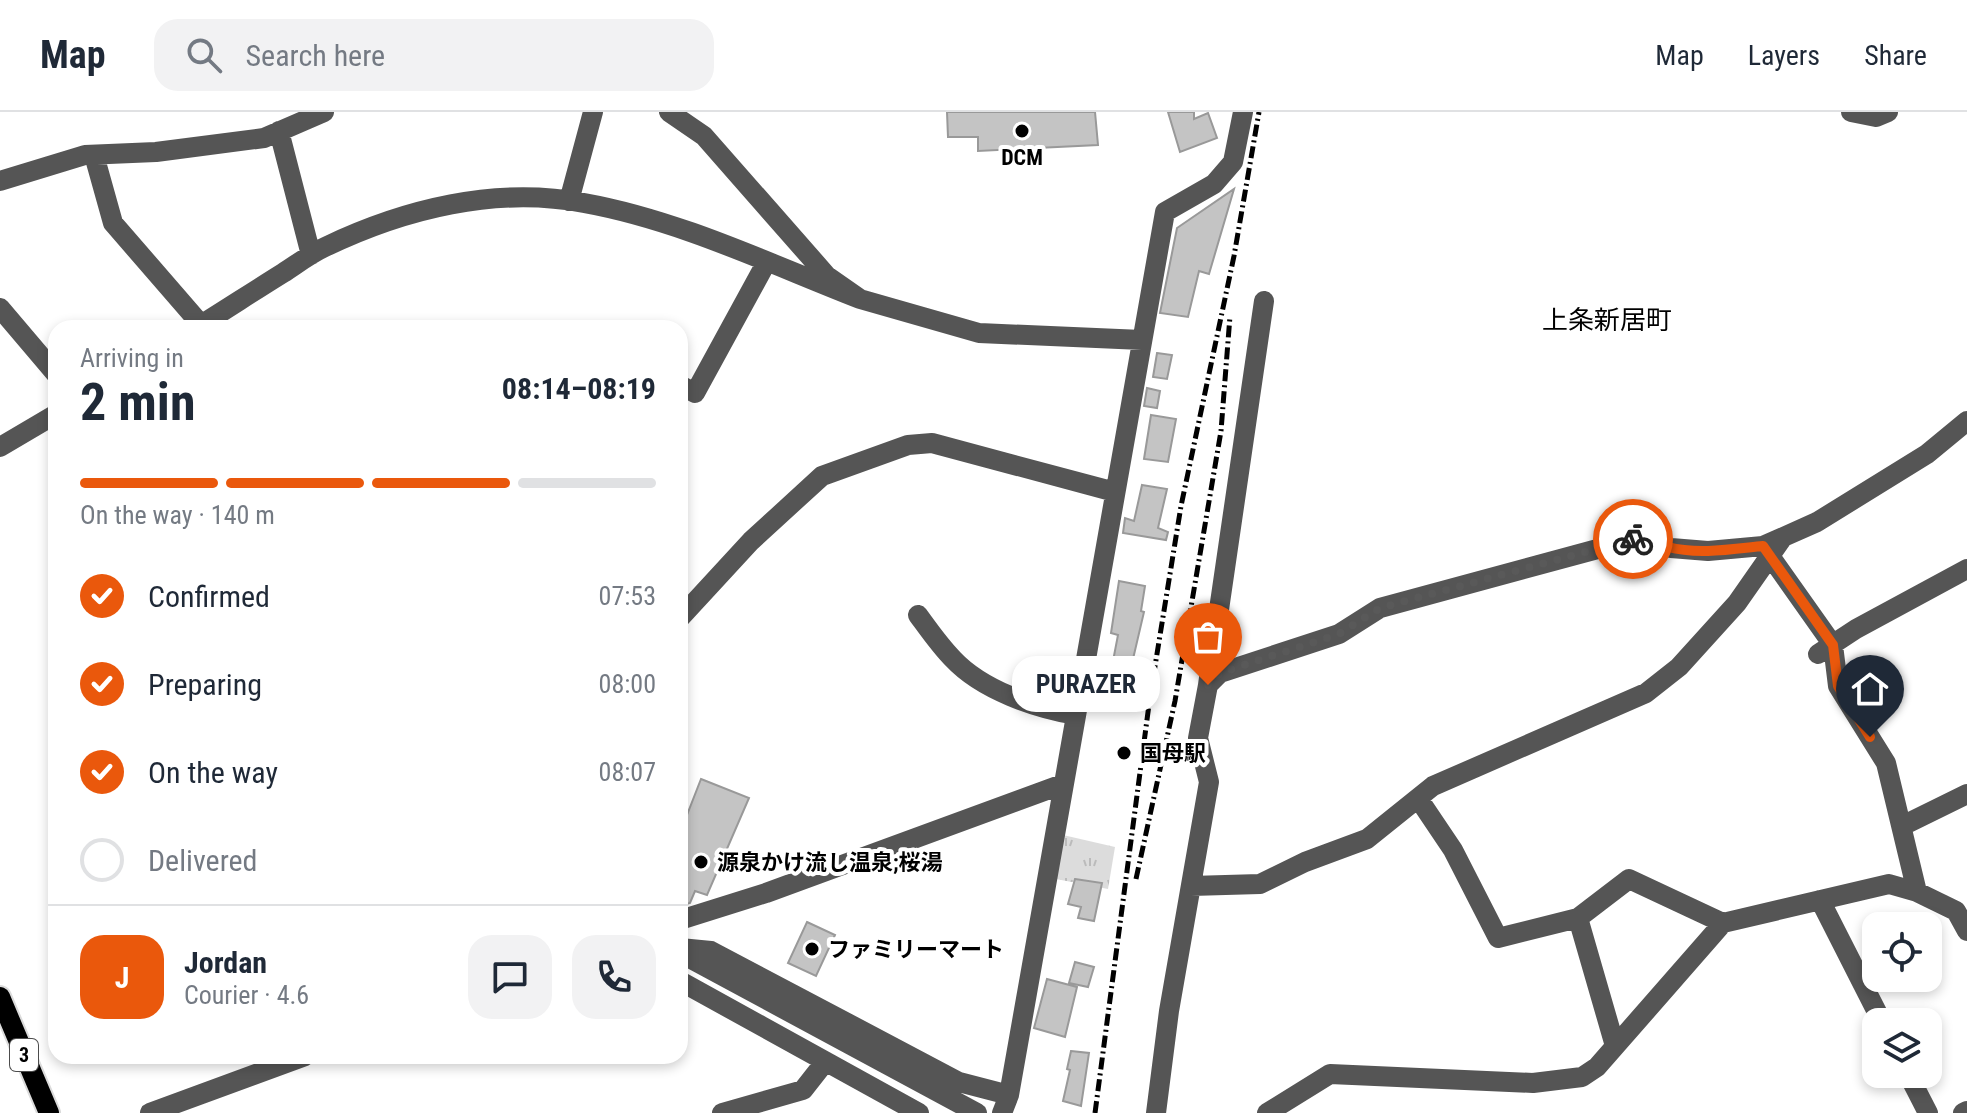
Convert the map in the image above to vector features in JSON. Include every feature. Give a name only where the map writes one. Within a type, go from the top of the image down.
[{"type":"main road","name":"3","points":[[0,997],[49,1113]]},
{"type":"street","points":[[0,181],[85,155],[156,152],[264,138],[324,112]]},
{"type":"street","points":[[569,201],[593,112]]},
{"type":"street","points":[[669,112],[704,136],[827,276],[860,299]]},
{"type":"street","points":[[688,950],[711,951],[1005,1104],[1165,212],[1214,184],[1233,162],[1243,112]]},
{"type":"street","points":[[1851,112],[1876,117],[1888,112]]},
{"type":"street","points":[[279,131],[311,255]]},
{"type":"street","points":[[94,155],[113,223],[194,320]]},
{"type":"street","points":[[211,320],[323,248],[382,224],[429,208],[480,200],[535,197],[647,217],[860,299],[979,333],[1142,340]]},
{"type":"street","points":[[688,389],[695,393],[766,263]]},
{"type":"street","points":[[1156,1113],[1169,1011],[1209,782],[1198,738],[1264,301]]},
{"type":"street","points":[[0,308],[48,365]]},
{"type":"street","points":[[0,447],[48,419]]},
{"type":"street","points":[[1191,886],[1260,884],[1305,862],[1367,839],[1433,786],[1646,693],[1679,667],[1737,603],[1766,552],[1783,537],[1817,522],[1927,454],[1967,421]]},
{"type":"street","points":[[688,609],[751,541],[822,476],[908,445],[932,443],[1115,492]]},
{"type":"street","points":[[1208,685],[1220,673],[1339,634],[1380,608],[1642,537],[1671,548],[1766,552]]},
{"type":"street","points":[[1766,552],[1826,650],[1838,686],[1886,763],[1917,892]]},
{"type":"street","points":[[1826,650],[1967,569]]},
{"type":"street","points":[[918,615],[954,661],[978,679],[1056,711],[1076,715]]},
{"type":"street","points":[[688,917],[766,893],[1063,784]]},
{"type":"street","points":[[1902,826],[1967,794]]},
{"type":"street","points":[[1418,798],[1453,850],[1498,938],[1578,918],[1629,879],[1723,923]]},
{"type":"street","points":[[1267,1113],[1330,1074],[1533,1083],[1582,1077],[1597,1067],[1723,923],[1889,884],[1917,892],[1956,911],[1967,931]]},
{"type":"street","points":[[1941,904],[1967,898]]},
{"type":"street","points":[[1820,900],[1875,1008]]},
{"type":"street","points":[[1578,918],[1615,1046]]},
{"type":"street","points":[[688,955],[977,1113]]},
{"type":"street","points":[[688,985],[919,1113]]},
{"type":"street","points":[[722,1113],[803,1090],[825,1062]]},
{"type":"street","points":[[150,1113],[283,1064]]},
{"type":"street","points":[[1915,1088],[1928,1113]]},
{"type":"street","points":[[795,1092],[795,1113]]},
{"type":"green space","points":[[1063,835],[1115,847],[1108,889],[1056,879]]},
{"type":"building","name":"DCM","points":[[947,112],[1095,112],[1098,145],[978,151],[978,137],[948,137]]},
{"type":"building","points":[[1168,112],[1194,112],[1194,119],[1208,113],[1217,138],[1180,152]]},
{"type":"building","points":[[1234,189],[1209,274],[1199,271],[1188,317],[1160,313],[1177,228]]},
{"type":"building","points":[[1157,353],[1172,355],[1167,379],[1153,377]]},
{"type":"building","points":[[1147,388],[1160,391],[1157,408],[1144,406]]},
{"type":"building","points":[[1151,415],[1176,419],[1168,462],[1144,459]]},
{"type":"building","points":[[1142,485],[1167,489],[1158,528],[1168,532],[1166,540],[1123,533],[1125,518],[1134,521]]},
{"type":"building","points":[[1119,581],[1145,586],[1141,611],[1144,612],[1133,659],[1137,660],[1131,686],[1109,682],[1118,635],[1111,633]]},
{"type":"building","name":"源泉かけ流し温泉;桜湯","points":[[701,779],[749,798],[707,895],[695,891],[688,904],[688,812]]},
{"type":"building","points":[[1075,879],[1102,883],[1094,921],[1078,918],[1081,907],[1068,904]]},
{"type":"building","name":"ファミリーマート","points":[[807,922],[835,935],[816,976],[788,963]]},
{"type":"building","points":[[1075,962],[1094,967],[1088,987],[1069,983]]},
{"type":"building","points":[[1047,979],[1077,987],[1065,1037],[1034,1028]]},
{"type":"building","points":[[1071,1051],[1089,1053],[1081,1106],[1063,1101]]},
{"type":"railway","points":[[1095,1113],[1150,697],[1181,506],[1234,256],[1259,112]]},
{"type":"railway","points":[[1136,879],[1175,701],[1221,431],[1230,316]]},
{"type":"way so far","points":[[1208,685],[1220,673],[1339,634],[1380,608],[1633,539]]},
{"type":"place","name":"DCM","points":[[1022,131]]},
{"type":"place","name":"PURAZER","points":[[1208,685]]},
{"type":"place","name":"国母駅","points":[[1124,753]]},
{"type":"place","name":"源泉かけ流し温泉;桜湯","points":[[701,862]]},
{"type":"place","name":"ファミリーマート","points":[[812,949]]},
{"type":"district","name":"上条新居町","points":[[1607,320]]},
{"type":"route","points":[[1633,539],[1642,537],[1671,548],[1708,551],[1763,546],[1833,645],[1838,686],[1870,737]]}]
